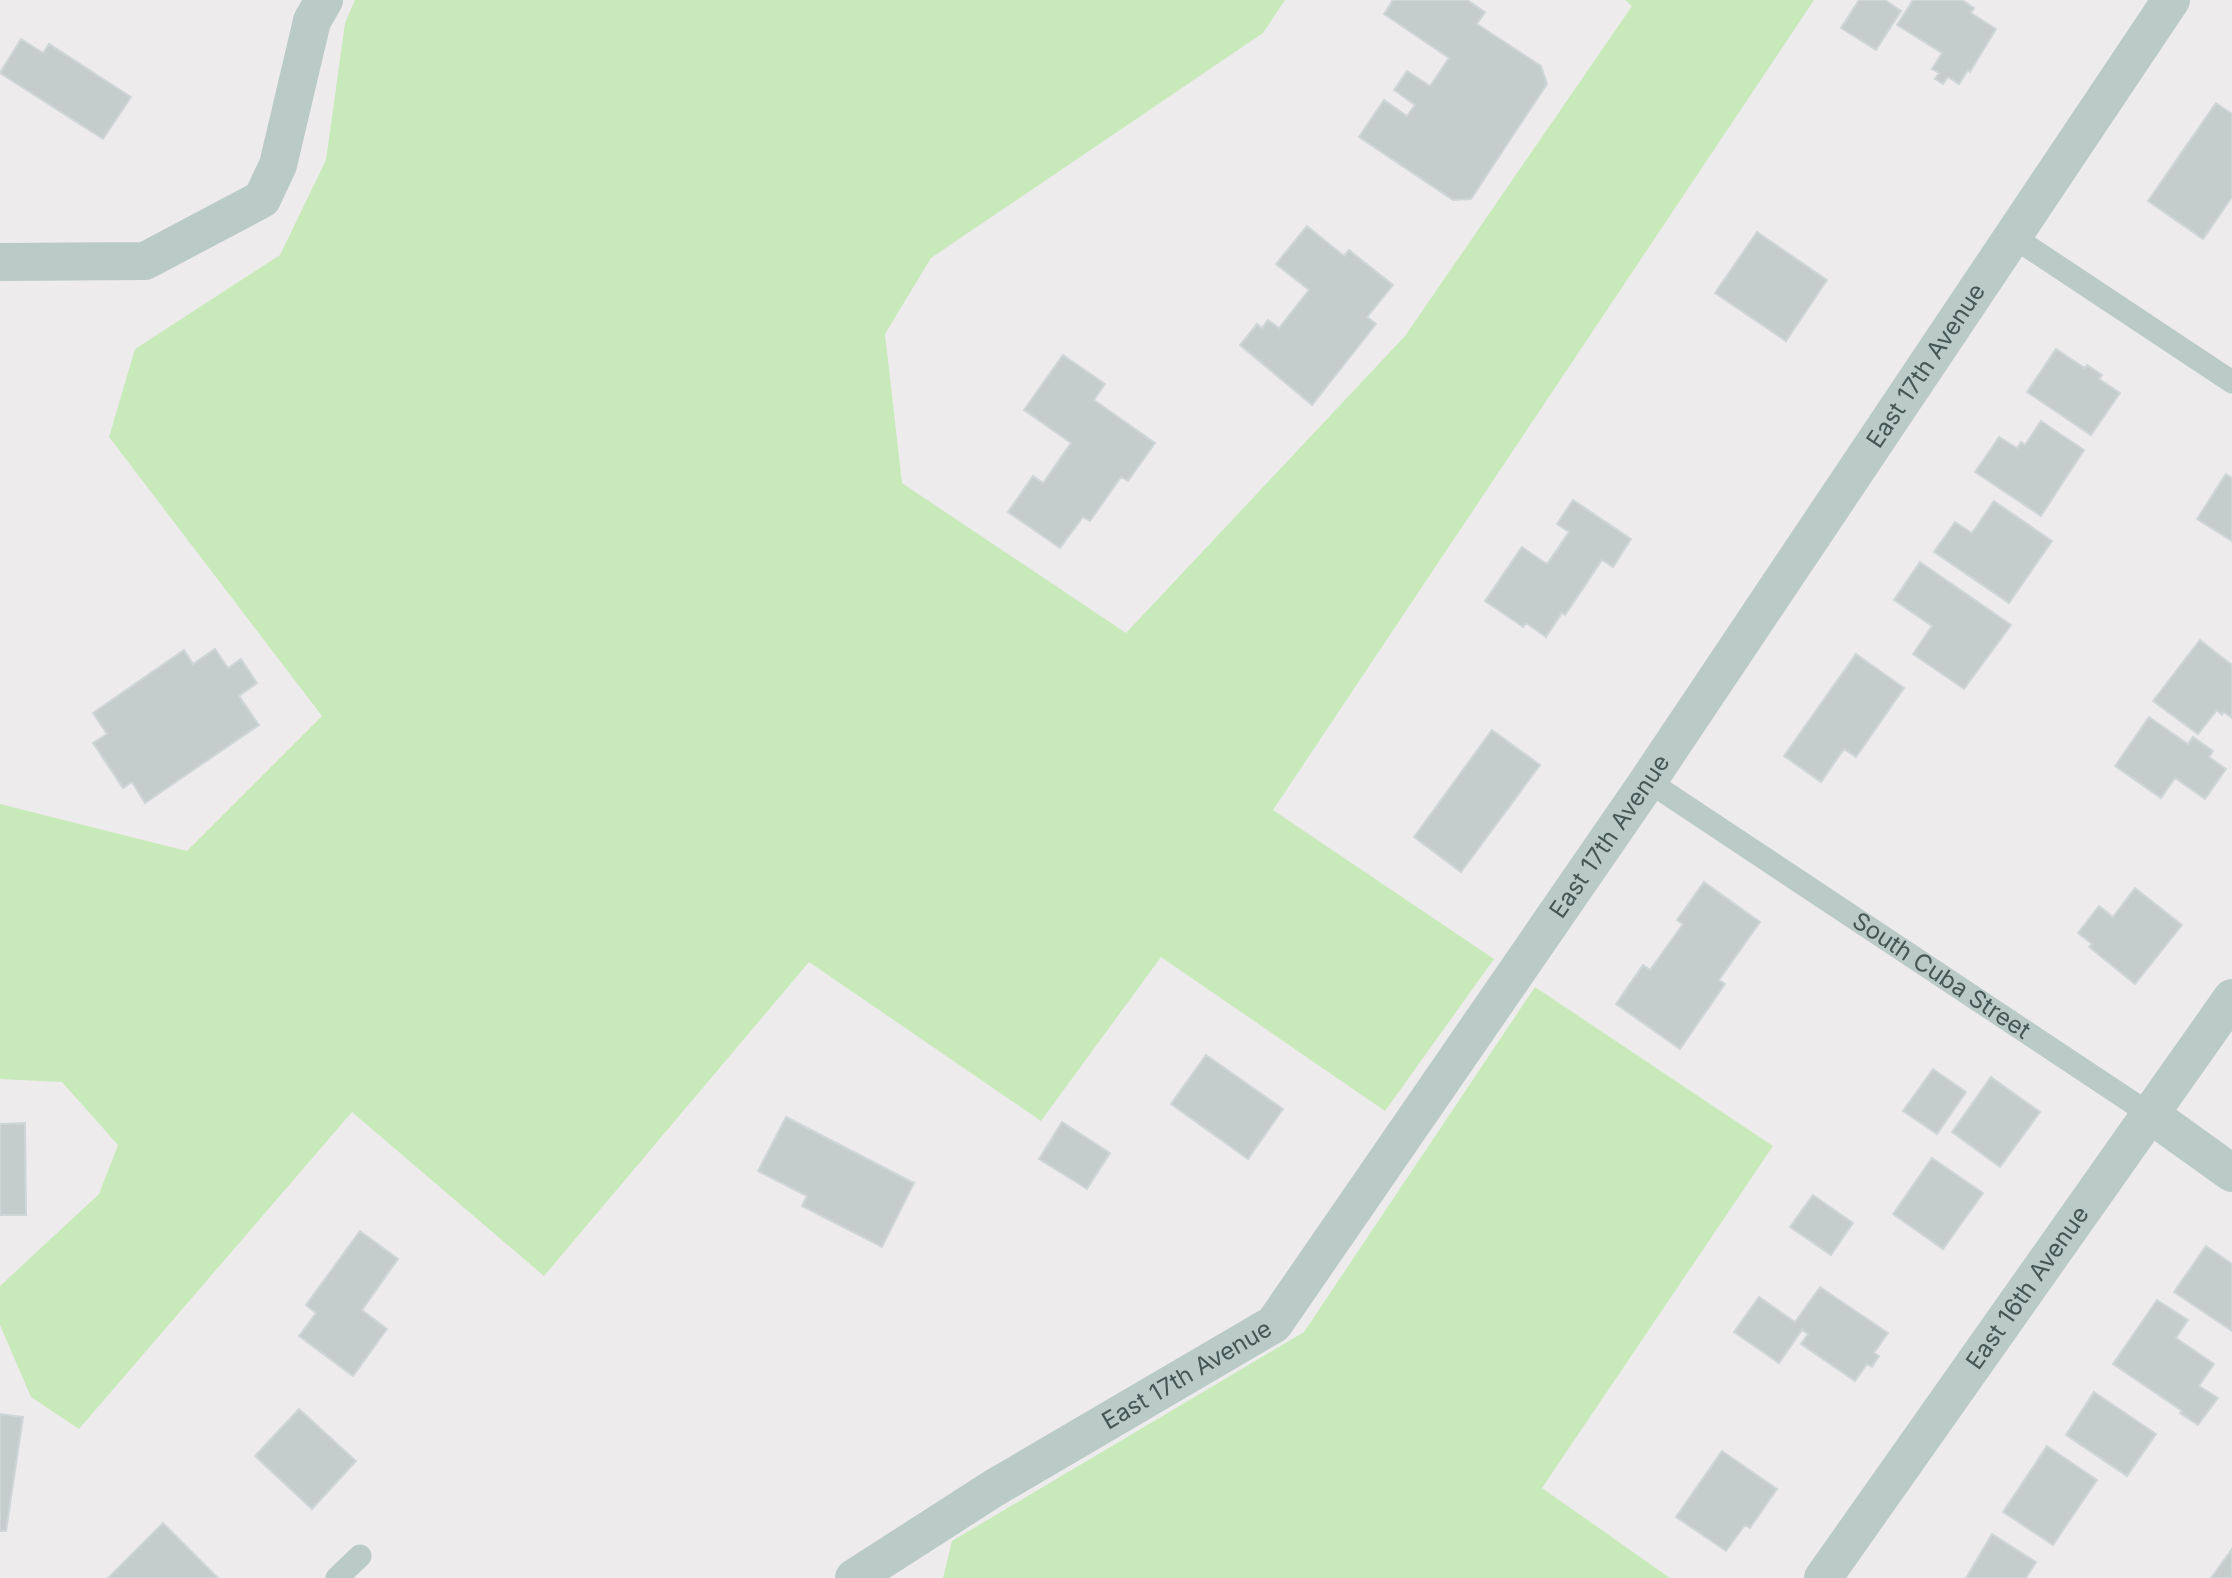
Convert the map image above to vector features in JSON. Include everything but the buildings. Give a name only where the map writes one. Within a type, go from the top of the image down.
[{"type":"street","points":[[0,262],[145,261],[262,199],[278,165],[312,21],[324,0]]},
{"type":"street","name":"East 17th Avenue","points":[[854,1578],[994,1488],[1273,1324],[1648,781],[2171,0]]},
{"type":"street","name":"East 16th Avenue","points":[[1823,1578],[2232,998]]},
{"type":"street","name":"South Cuba Street","points":[[2151,1115],[2232,1173]]},
{"type":"street","points":[[912,1578],[918,1537]]},
{"type":"lane","points":[[2012,236],[2232,382]]},
{"type":"lane","name":"South Cuba Street","points":[[1648,781],[2151,1115]]},
{"type":"lane","points":[[337,1578],[360,1556]]},
{"type":"green space","points":[[355,0],[1285,0],[1263,33],[931,258],[885,334],[902,483],[1126,633],[1405,336],[1632,6],[1625,0],[1814,0],[1273,810],[1494,959],[1385,1111],[1161,957],[1041,1121],[809,962],[544,1276],[352,1112],[79,1429],[31,1397],[0,1325],[0,1286],[99,1194],[118,1145],[62,1082],[0,1079],[0,804],[187,851],[322,716],[109,437],[135,349],[280,255],[326,160],[345,23]]},
{"type":"green space","points":[[1535,987],[1773,1146],[1542,1488],[1670,1578],[943,1578],[952,1541],[1304,1332]]}]
